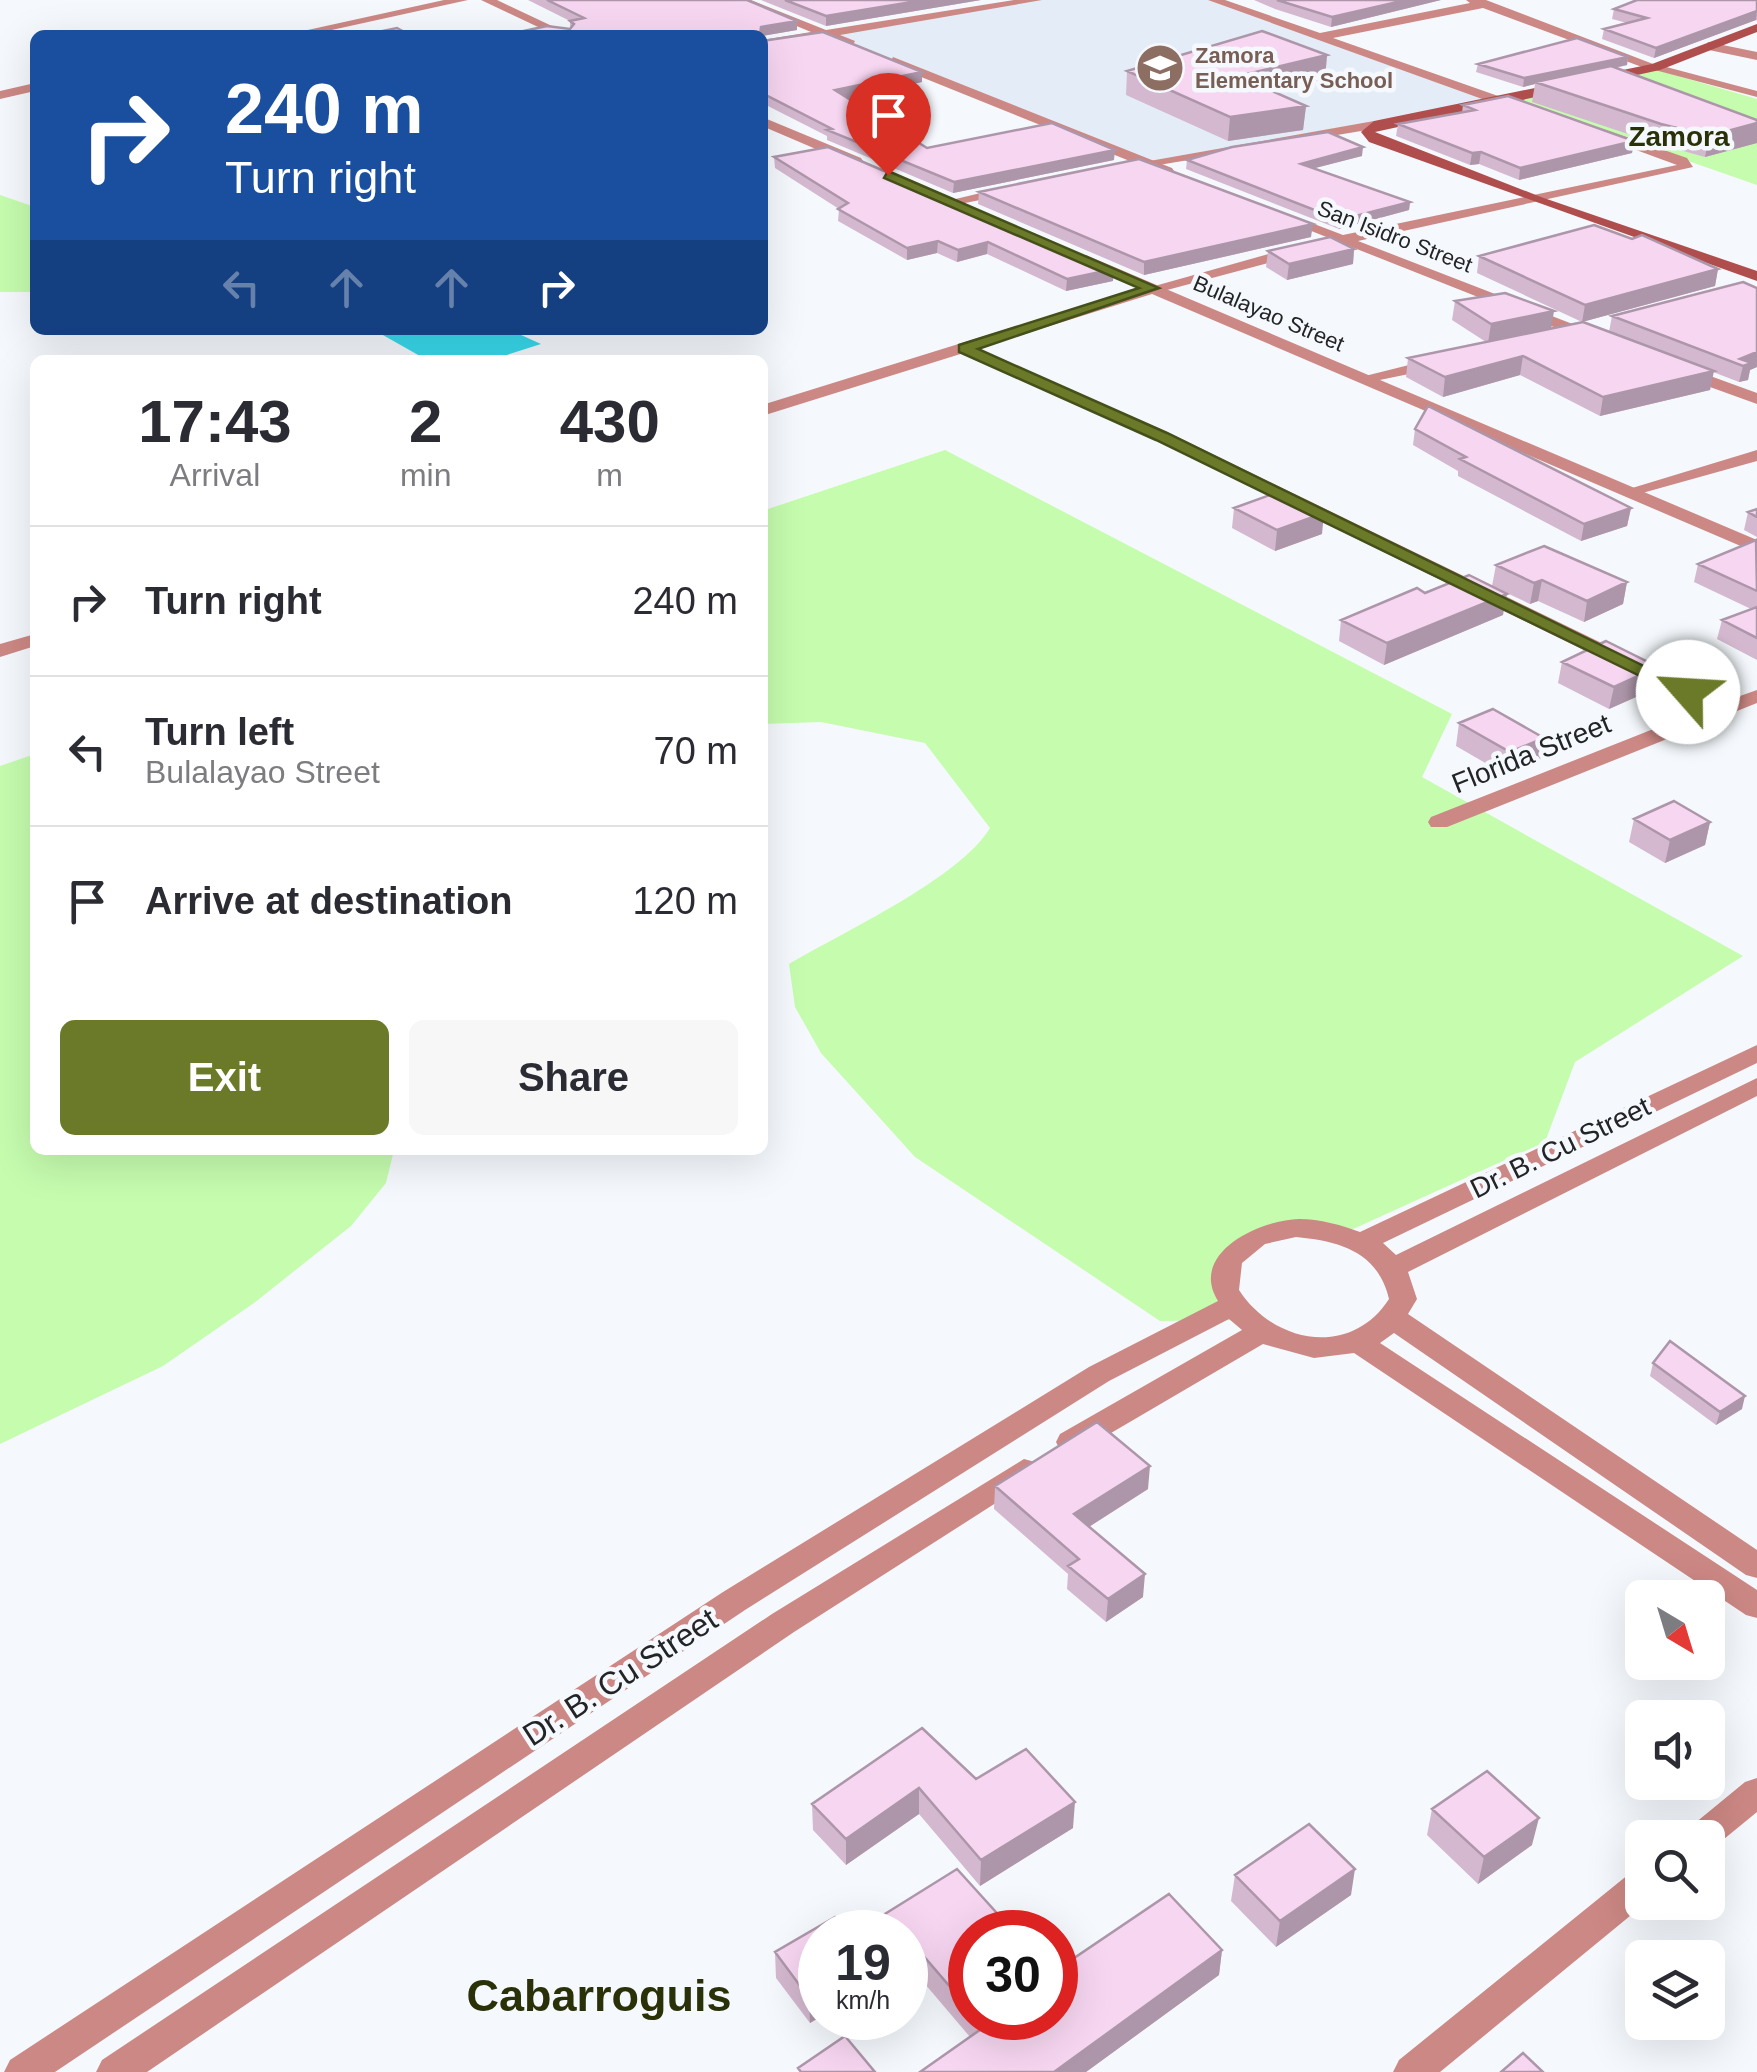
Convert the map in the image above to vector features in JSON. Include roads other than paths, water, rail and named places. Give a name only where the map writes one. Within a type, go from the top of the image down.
[{"type":"main road","points":[[1757,28],[1655,67],[1374,124],[1368,132],[1374,139],[1536,200],[1757,276]]},
{"type":"street","points":[[315,30],[462,0]]},
{"type":"street","points":[[487,0],[554,30]]},
{"type":"street","points":[[740,0],[862,48]]},
{"type":"street","points":[[976,0],[994,7]]},
{"type":"street","points":[[768,43],[1036,0]]},
{"type":"street","points":[[1214,0],[1537,110]]},
{"type":"street","points":[[1472,0],[1655,67]]},
{"type":"street","points":[[1322,36],[1486,4]]},
{"type":"street","points":[[1708,46],[1757,56]]},
{"type":"street","points":[[880,56],[1181,176]]},
{"type":"street","points":[[0,95],[30,89]]},
{"type":"street","points":[[768,124],[880,172]]},
{"type":"street","points":[[1106,170],[1374,124]]},
{"type":"street","points":[[768,409],[1152,288],[1342,240],[1686,167],[1682,161],[1588,128]]},
{"type":"street","points":[[950,202],[1028,186]]},
{"type":"street","points":[[932,194],[987,218]]},
{"type":"street","name":"San Isidro Street","points":[[1270,212],[1615,345]]},
{"type":"street","name":"Bulalayao Street","points":[[1060,249],[1757,547]]},
{"type":"street","points":[[1739,288],[1757,284]]},
{"type":"street","points":[[1540,340],[1615,322]]},
{"type":"street","points":[[965,348],[1161,436],[1722,710]]},
{"type":"street","points":[[1365,378],[1462,357]]},
{"type":"street","points":[[1668,366],[1757,399]]},
{"type":"street","points":[[1628,492],[1757,455]]},
{"type":"street","points":[[0,651],[30,642]]},
{"type":"street","name":"Florida Street","points":[[1439,822],[1757,696]]},
{"type":"street","name":"Dr. B. Cu Street","points":[[1362,1242],[1757,1053]]},
{"type":"street","name":"Dr. B. Cu Street","points":[[1393,1268],[1757,1086]]},
{"type":"street","points":[[1319,1229],[1362,1242],[1393,1268],[1403,1298],[1395,1319],[1359,1343],[1306,1347],[1262,1332],[1232,1306],[1224,1275],[1240,1248],[1256,1238],[1275,1231],[1319,1229]]},
{"type":"street","name":"Dr. B. Cu Street","points":[[22,2072],[750,1591],[1099,1374],[1232,1306]]},
{"type":"street","points":[[1395,1319],[1757,1566]]},
{"type":"street","name":"Dr. B. Cu Street","points":[[115,2072],[782,1622],[1012,1477],[1216,1354],[1262,1332]]},
{"type":"street","points":[[1359,1343],[1757,1606]]},
{"type":"street","points":[[1723,1820],[1757,1792]]},
{"type":"street","points":[[1412,2072],[1625,1899]]},
{"type":"lane","points":[[1655,67],[1757,94]]},
{"type":"water","points":[[383,335],[521,335],[541,344],[507,355],[418,355]]},
{"type":"place","name":"Zamora Elementary School","points":[[1160,68]]},
{"type":"district","name":"Zamora","points":[[1679,136]]},
{"type":"district","name":"Cabarroguis","points":[[599,1995]]}]
